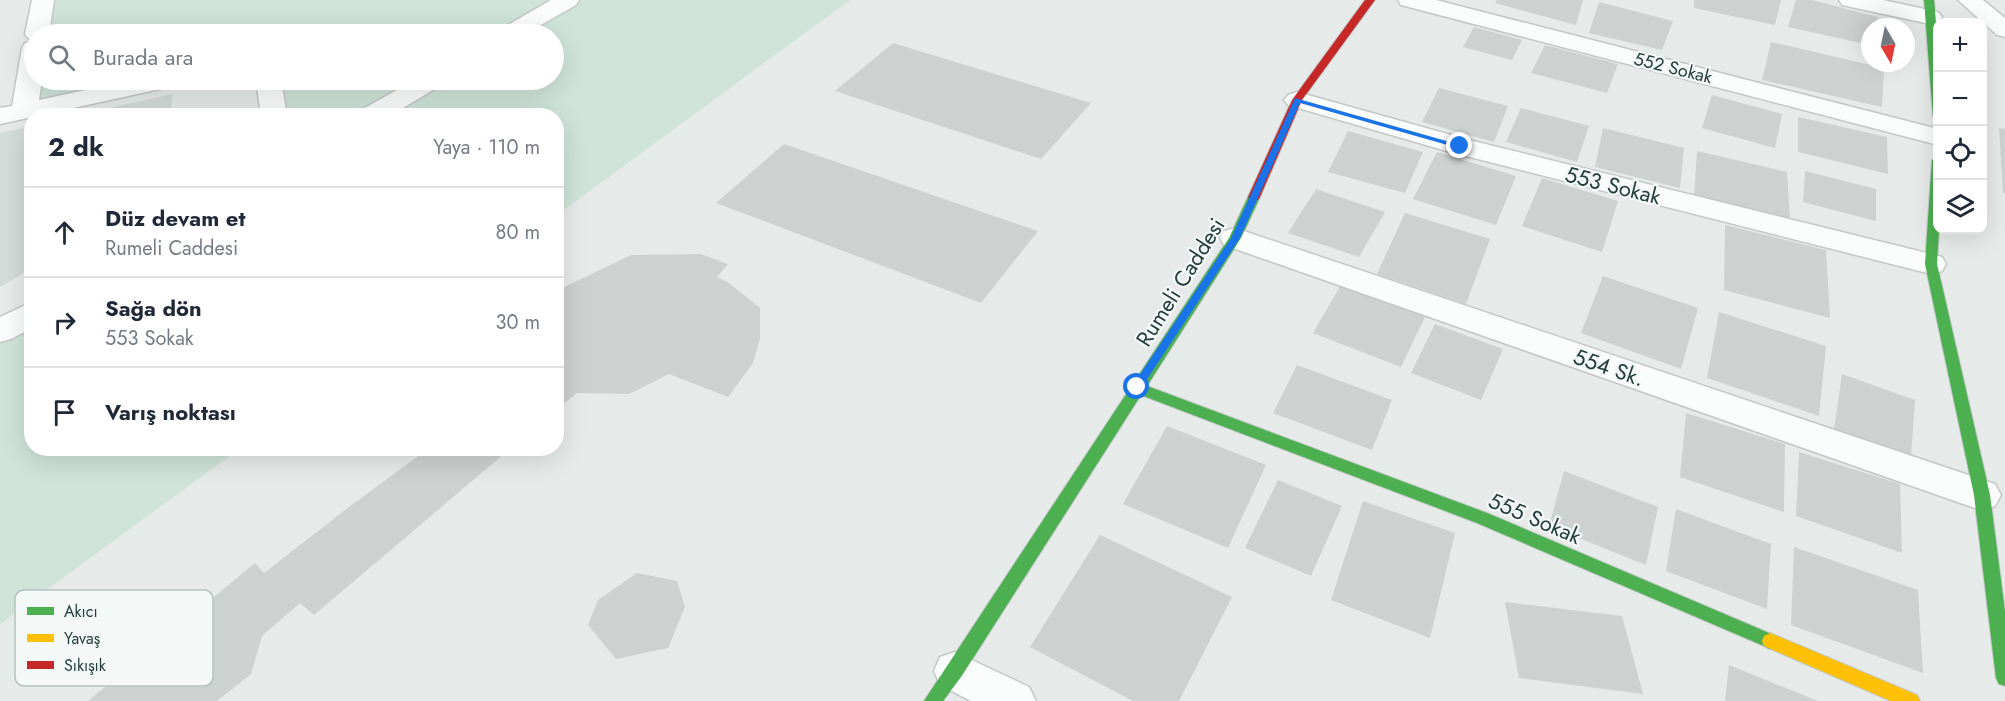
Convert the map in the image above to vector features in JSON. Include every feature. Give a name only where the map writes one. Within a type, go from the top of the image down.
[{"type":"street","points":[[39,24],[43,0]]},
{"type":"street","points":[[526,24],[568,0]]},
{"type":"street","name":"Rumeli Caddesi","points":[[944,686],[1236,238],[1297,100],[1370,0]]},
{"type":"street","name":"552 Sokak","points":[[1409,0],[1933,136]]},
{"type":"street","points":[[1850,0],[1929,9],[1934,72]]},
{"type":"street","points":[[1969,0],[2005,30]]},
{"type":"street","points":[[12,113],[24,78]]},
{"type":"street","points":[[35,108],[119,90]]},
{"type":"street","points":[[270,90],[273,108]]},
{"type":"street","points":[[384,108],[415,90]]},
{"type":"street","name":"553 Sokak","points":[[1297,100],[1460,146],[1931,264]]},
{"type":"street","points":[[1937,180],[1931,264],[1982,495],[2005,678]]},
{"type":"street","name":"554 Sk.","points":[[1236,238],[1982,495]]},
{"type":"street","points":[[0,332],[24,318]]},
{"type":"street","name":"555 Sokak","points":[[1137,387],[1482,519],[1911,701]]},
{"type":"street","points":[[944,686],[1014,701]]},
{"type":"shaded area","points":[[173,94],[171,108],[109,108]]},
{"type":"shaded area","points":[[24,128],[24,273],[0,287],[0,133]]},
{"type":"green space","points":[[43,0],[850,0],[564,210],[564,108],[273,108],[270,90],[564,90],[564,24],[39,24]]},
{"type":"green space","points":[[27,90],[118,90],[33,108],[24,108]]},
{"type":"green space","points":[[24,317],[24,456],[229,456],[46,590],[15,590],[15,613],[0,624],[0,332]]},
{"type":"building","points":[[1497,0],[1583,0],[1576,25],[1495,3]]},
{"type":"building","points":[[1694,0],[1781,0],[1775,25],[1694,8]]},
{"type":"building","points":[[1796,0],[1812,0],[1878,17],[1861,18],[1861,43],[1788,27]]},
{"type":"building","points":[[1599,2],[1673,21],[1662,50],[1589,33]]},
{"type":"building","points":[[1474,27],[1522,40],[1512,60],[1463,47]]},
{"type":"building","points":[[1771,42],[1861,63],[1861,72],[1884,72],[1882,107],[1762,80]]},
{"type":"building","points":[[893,43],[1091,103],[1041,159],[835,91]]},
{"type":"building","points":[[1545,45],[1618,64],[1607,93],[1531,73]]},
{"type":"building","points":[[1439,88],[1508,106],[1494,142],[1422,122]]},
{"type":"building","points":[[1712,95],[1782,114],[1775,148],[1702,128]]},
{"type":"building","points":[[1521,108],[1589,126],[1577,162],[1506,142]]},
{"type":"building","points":[[1798,117],[1887,137],[1888,174],[1798,152]]},
{"type":"building","points":[[1603,128],[1684,148],[1680,188],[1595,167]]},
{"type":"building","points":[[1999,128],[2005,129],[2005,193],[2003,193]]},
{"type":"building","points":[[1348,131],[1423,152],[1405,193],[1328,172]]},
{"type":"building","points":[[784,144],[1038,231],[981,303],[716,203]]},
{"type":"building","points":[[1697,151],[1787,172],[1790,220],[1694,197]]},
{"type":"building","points":[[1437,152],[1516,176],[1496,225],[1413,199]]},
{"type":"building","points":[[1805,171],[1876,189],[1876,221],[1803,202]]},
{"type":"building","points":[[1542,178],[1618,201],[1602,252],[1522,226]]},
{"type":"building","points":[[1316,189],[1385,212],[1359,257],[1288,233]]},
{"type":"building","points":[[1405,213],[1490,239],[1466,304],[1377,274]]},
{"type":"building","points":[[1725,225],[1826,250],[1830,318],[1724,290]]},
{"type":"building","points":[[701,254],[728,264],[717,277],[729,283],[760,308],[760,339],[753,363],[728,397],[669,374],[629,394],[577,393],[564,404],[564,287],[631,255]]},
{"type":"building","points":[[1603,276],[1698,308],[1681,369],[1581,333]]},
{"type":"building","points":[[1341,285],[1426,315],[1401,367],[1313,333]]},
{"type":"building","points":[[1719,312],[1826,346],[1819,416],[1707,378]]},
{"type":"building","points":[[1435,324],[1503,349],[1481,400],[1411,373]]},
{"type":"building","points":[[1297,365],[1392,400],[1372,450],[1273,413]]},
{"type":"building","points":[[1842,374],[1915,400],[1911,457],[1834,429]]},
{"type":"building","points":[[1686,413],[1785,444],[1784,512],[1680,477]]},
{"type":"building","points":[[1167,426],[1266,465],[1228,548],[1123,504]]},
{"type":"building","points":[[1799,452],[1900,484],[1902,553],[1796,516]]},
{"type":"building","points":[[418,456],[502,456],[314,615],[300,603],[262,636],[251,674],[217,701],[88,701],[106,686],[213,686],[213,598],[255,563],[264,573]]},
{"type":"building","points":[[1564,471],[1658,507],[1646,565],[1549,526]]},
{"type":"building","points":[[1278,480],[1342,506],[1311,576],[1245,548]]},
{"type":"building","points":[[1363,501],[1455,533],[1430,638],[1331,600]]},
{"type":"building","points":[[1676,509],[1771,544],[1767,609],[1666,571]]},
{"type":"building","points":[[1100,535],[1232,597],[1179,701],[1133,701],[1030,647]]},
{"type":"building","points":[[1794,547],[1918,590],[1923,673],[1791,625]]},
{"type":"building","points":[[637,573],[677,581],[685,607],[668,648],[616,659],[588,625],[598,600]]},
{"type":"building","points":[[1505,602],[1622,616],[1643,694],[1519,678]]},
{"type":"building","points":[[1729,665],[1818,701],[1725,701]]},
{"type":"traffic: fast","points":[[1929,0],[1935,72]]},
{"type":"traffic: fast","points":[[1937,180],[1931,264],[1982,495],[2005,678]]},
{"type":"traffic: fast","points":[[933,701],[955,671],[1235,238],[1254,197]]},
{"type":"traffic: fast","points":[[1137,388],[1482,518],[1770,641]]},
{"type":"traffic: slow","points":[[1770,641],[1911,701]]},
{"type":"traffic: jam","points":[[1254,197],[1297,100],[1370,0]]},
{"type":"route","points":[[1137,387],[1236,238],[1297,100],[1460,146]]}]
